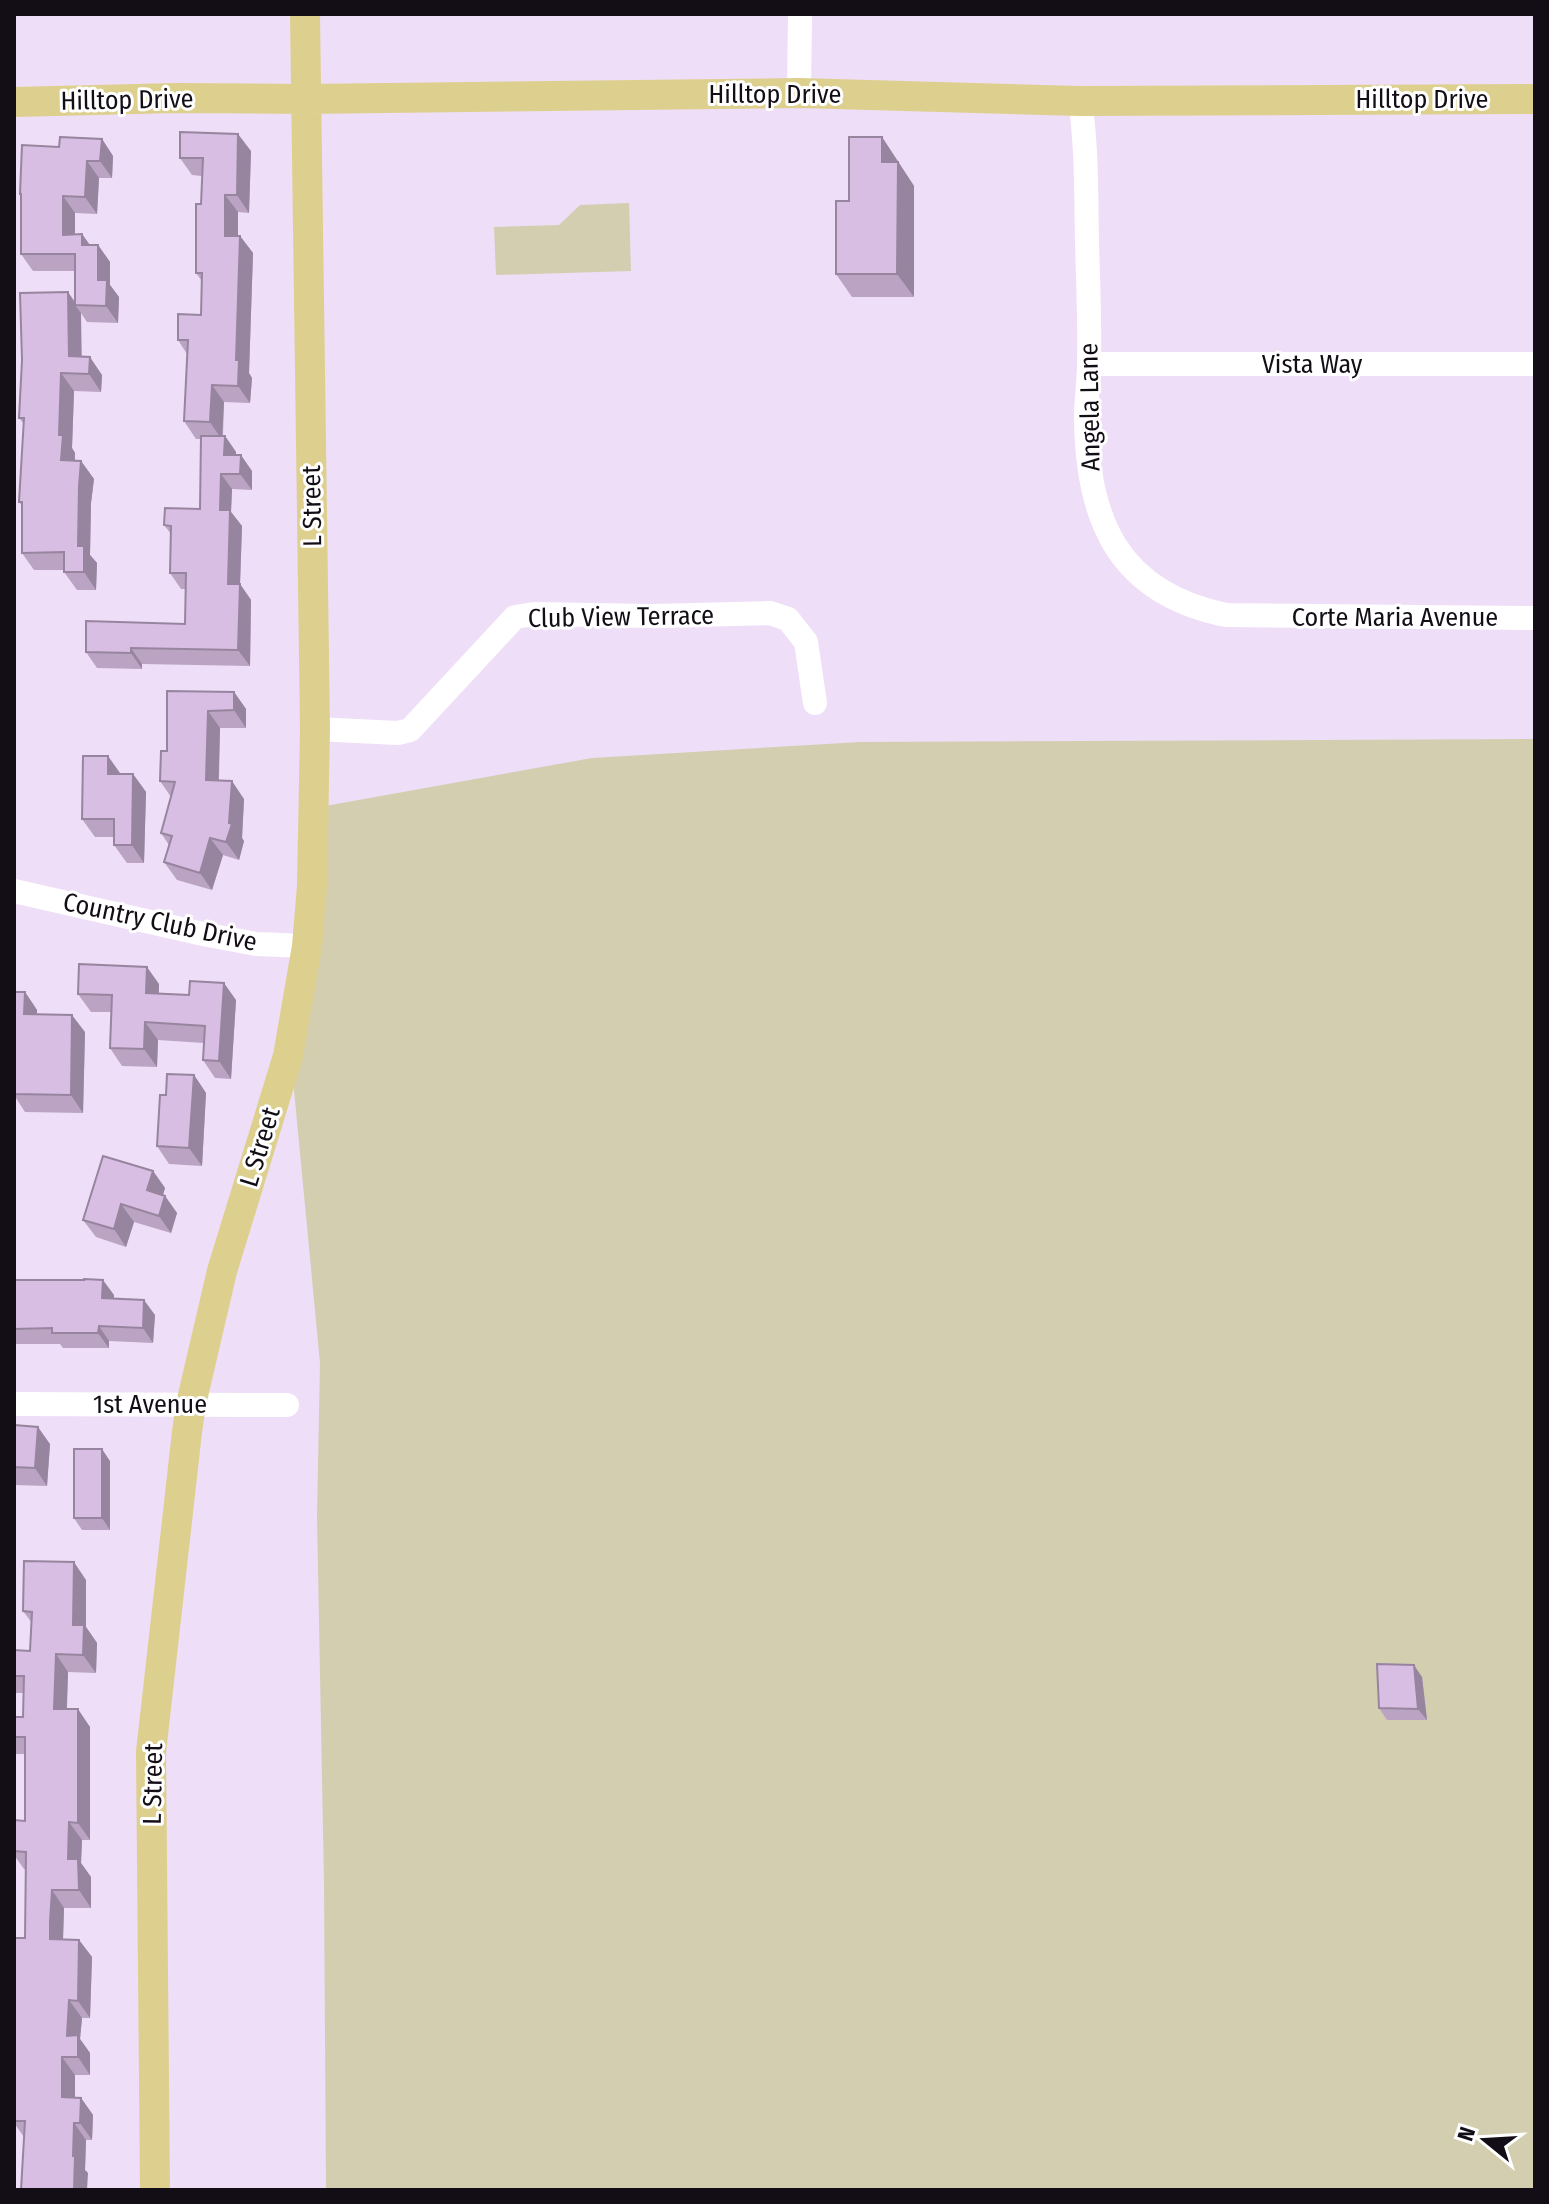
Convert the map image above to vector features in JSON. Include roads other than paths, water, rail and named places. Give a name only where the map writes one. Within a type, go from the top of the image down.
[{"type":"main road","name":"L Street","points":[[155,2190],[151,1752],[191,1404],[222,1271],[288,1056],[307,946],[312,886],[315,729],[305,14]]},
{"type":"main road","name":"Hilltop Drive","points":[[14,102],[799,93],[1080,101],[1535,99]]},
{"type":"street","points":[[799,93],[800,14]]},
{"type":"street","name":"Angela Lane","points":[[1080,101],[1085,134],[1089,364],[1086,418],[1092,491],[1101,518],[1121,554],[1150,584],[1186,605],[1226,615],[1255,617]]},
{"type":"street","name":"Vista Way","points":[[1089,364],[1535,364]]},
{"type":"street","name":"Club View Terrace","points":[[315,729],[398,733],[410,730],[515,617],[534,614],[666,616],[770,613],[788,619],[806,642],[815,703]]},
{"type":"street","name":"Corte Maria Avenue","points":[[1255,617],[1535,618]]},
{"type":"street","name":"Country Club Drive","points":[[14,891],[256,944],[307,946]]},
{"type":"street","name":"1st Avenue","points":[[14,1404],[287,1405]]}]
